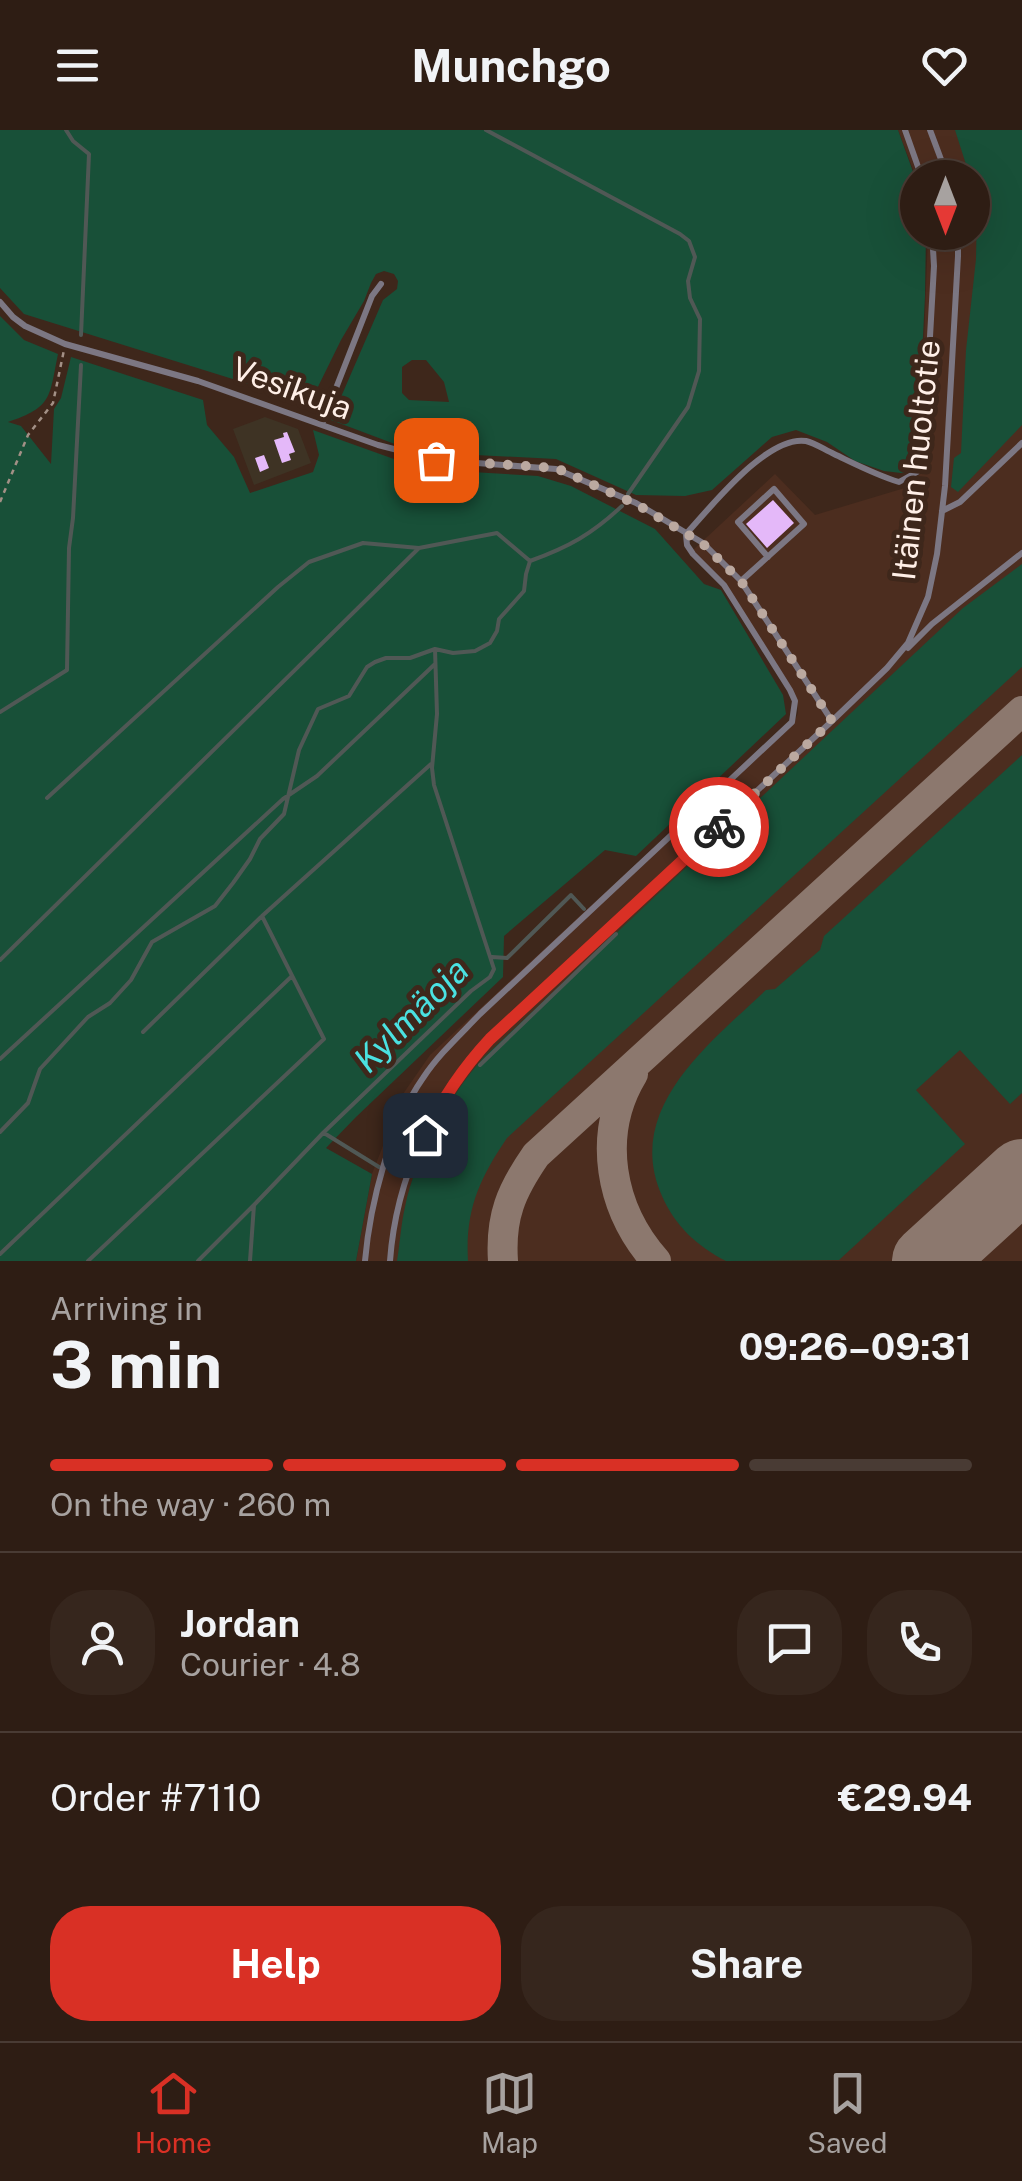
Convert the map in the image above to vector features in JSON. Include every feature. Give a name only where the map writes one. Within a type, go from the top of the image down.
[{"type":"lane","points":[[905,130],[916,160]]},
{"type":"lane","points":[[930,130],[941,160]]},
{"type":"lane","points":[[365,1261],[381,1178],[404,1110],[436,1061],[480,1014],[792,722],[795,701],[790,690],[724,585],[687,545],[686,534],[754,463],[773,448],[792,442],[816,445],[898,482],[918,472],[923,460],[933,250]]},
{"type":"lane","name":"Itäinen huoltotie","points":[[390,1261],[408,1172],[436,1110],[465,1065],[888,668],[908,643],[924,607],[937,554],[958,250]]},
{"type":"lane","points":[[322,424],[372,296],[381,284]]},
{"type":"lane","name":"Vesikuja","points":[[0,302],[25,326],[65,344],[198,381],[378,446],[436,460],[556,468],[636,504],[702,543],[741,581],[832,721]]},
{"type":"lane","points":[[942,511],[960,502],[1022,443]]},
{"type":"lane","points":[[741,581],[768,557],[804,524],[774,489],[738,522],[768,557]]},
{"type":"lane","points":[[888,668],[932,624],[1022,553]]},
{"type":"path","points":[[0,502],[28,435],[53,404],[65,344]]},
{"type":"shaded area","points":[[898,130],[1022,130],[1022,1261],[356,1261],[372,1174],[403,1094],[430,1055],[794,723],[797,700],[723,580],[693,550],[775,474],[815,515],[908,487],[919,475],[927,250],[990,250],[990,160],[909,160]]},
{"type":"shaded area","points":[[265,417],[298,429],[311,463],[254,485],[233,429]]},
{"type":"green space","points":[[0,130],[898,130],[909,160],[900,160],[900,250],[926,250],[917,457],[911,470],[884,471],[855,461],[827,442],[796,430],[772,437],[712,490],[685,496],[636,495],[556,459],[416,452],[331,420],[383,300],[397,289],[394,274],[384,271],[376,274],[310,403],[24,314],[0,288]],"holes":[[[412,360],[426,360],[444,382],[449,402],[409,400],[402,393],[402,367]]]},
{"type":"green space","points":[[955,130],[1022,130],[1022,425],[958,492],[951,487],[954,458],[961,453],[976,250],[990,250],[990,160],[965,160]]},
{"type":"green space","points":[[0,316],[24,340],[58,354],[53,381],[41,405],[8,422],[21,426],[51,464],[54,409],[61,398],[71,357],[203,400],[207,425],[234,457],[250,493],[313,472],[319,455],[313,430],[405,463],[438,470],[538,476],[571,486],[655,529],[704,584],[721,590],[783,695],[786,714],[636,856],[605,850],[504,936],[503,977],[326,1148],[372,1174],[356,1261],[0,1261]]},
{"type":"green space","points":[[1022,564],[1022,667],[507,1138],[476,1196],[469,1226],[468,1261],[397,1261],[404,1213],[417,1167],[447,1107],[485,1056],[963,608]]},
{"type":"green space","points":[[1022,755],[1022,1093],[1010,1104],[960,1050],[916,1090],[965,1144],[839,1260],[726,1261],[715,1255],[696,1242],[673,1217],[653,1164],[654,1135],[678,1080],[721,1032],[766,990],[775,989],[820,950],[824,936]]},
{"type":"building","points":[[287,432],[295,452],[289,454],[291,460],[282,463],[274,440]]},
{"type":"building","points":[[264,455],[269,468],[260,472],[255,458]]},
{"type":"building","points":[[773,500],[794,523],[767,548],[746,524]]},
{"type":"waterway","name":"Kylmäoja","points":[[66,130],[89,154],[81,335]]},
{"type":"waterway","name":"Kylmäoja","points":[[486,130],[689,241],[695,257],[688,281],[690,298],[700,319],[699,371],[688,407],[628,494]]},
{"type":"waterway","points":[[0,712],[67,670],[69,548],[81,365]]},
{"type":"waterway","name":"Kylmäoja","points":[[0,1132],[28,1103],[40,1069],[88,1017],[110,1003],[131,980],[152,942],[215,906],[233,883],[260,839],[284,814],[299,750],[318,709],[349,696],[367,667],[375,662],[410,658],[435,649],[453,653],[475,651],[490,643],[499,619],[524,591],[530,561],[579,539],[622,506]]},
{"type":"waterway","points":[[0,960],[419,548],[497,533],[530,561]]},
{"type":"waterway","points":[[47,798],[309,562],[363,543],[419,548]]},
{"type":"waterway","name":"Kylmäoja","points":[[250,1261],[254,1205],[494,969],[434,785],[435,649]]},
{"type":"waterway","points":[[0,1059],[283,799],[317,776],[435,664]]},
{"type":"waterway","points":[[88,1261],[324,1039],[262,916],[431,764]]},
{"type":"waterway","points":[[492,957],[507,958],[571,895],[584,909]]},
{"type":"waterway","points":[[143,1032],[261,917]]},
{"type":"waterway","points":[[480,1065],[616,934]]},
{"type":"waterway","points":[[0,1254],[292,976]]},
{"type":"waterway","points":[[324,1133],[379,1167]]},
{"type":"waterway","points":[[198,1261],[254,1205]]},
{"type":"taxiway","points":[[503,1261],[503,1231],[509,1205],[536,1155],[1022,711]]},
{"type":"taxiway","points":[[633,1074],[621,1097],[615,1122],[613,1171],[628,1218],[656,1261]]},
{"type":"runway","points":[[928,1261],[1022,1175]]},
{"type":"way so far","points":[[436,460],[556,468],[636,504],[702,543],[741,581],[832,721],[719,827]]},
{"type":"route","points":[[425,1135],[465,1065],[719,827]]}]
